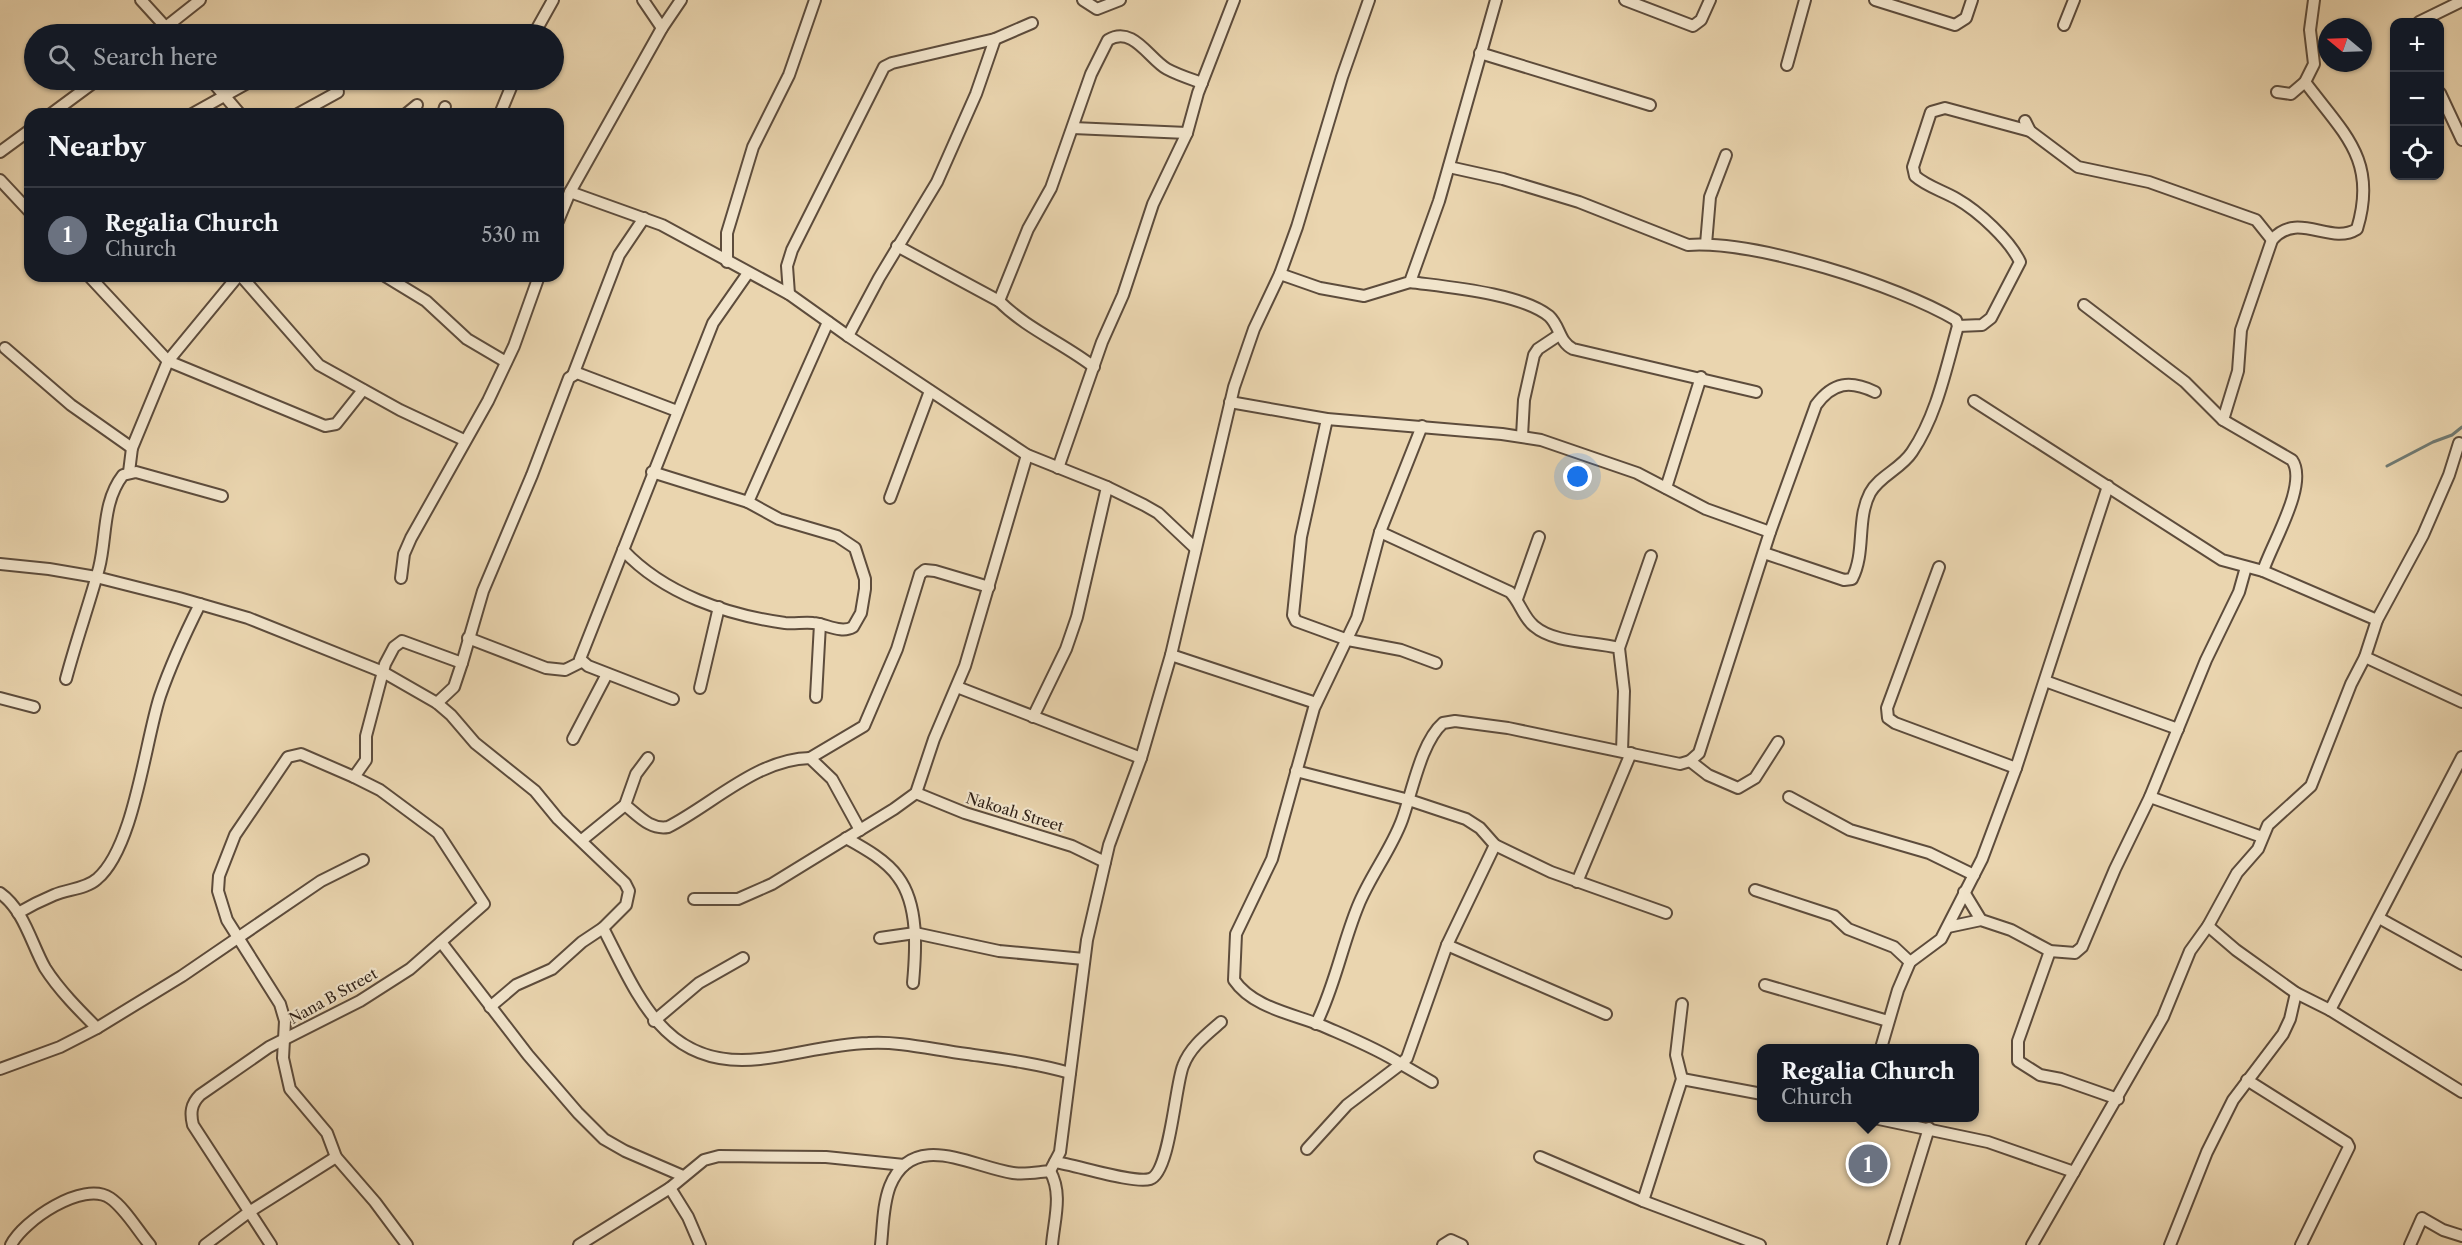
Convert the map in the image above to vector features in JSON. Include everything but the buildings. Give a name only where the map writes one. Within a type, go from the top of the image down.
[{"type":"street","points":[[141,0],[159,24]]},
{"type":"street","points":[[174,24],[200,0]]},
{"type":"street","points":[[540,24],[553,0]]},
{"type":"street","points":[[644,0],[662,28]]},
{"type":"street","points":[[564,206],[662,28],[681,0]]},
{"type":"street","points":[[727,262],[727,233],[753,147],[792,68],[815,0]]},
{"type":"street","points":[[1083,0],[1097,9],[1120,0]]},
{"type":"street","points":[[1058,468],[1094,367],[1123,295],[1153,204],[1187,133],[1202,84],[1234,0]]},
{"type":"street","points":[[1052,1245],[1057,1192],[1053,1166],[1062,1143],[1084,959],[1105,862],[1141,758],[1171,655],[1194,547],[1230,402],[1245,354],[1280,274],[1315,172],[1342,77],[1369,0]]},
{"type":"street","points":[[1410,282],[1449,167],[1497,0]]},
{"type":"street","points":[[1625,0],[1693,26],[1701,20],[1710,0]]},
{"type":"street","points":[[1787,65],[1805,0]]},
{"type":"street","points":[[1875,0],[1955,25],[1966,18],[1972,0]]},
{"type":"street","points":[[2064,25],[2074,0]]},
{"type":"street","points":[[2277,92],[2290,93],[2306,82],[2314,64],[2310,30],[2314,0]]},
{"type":"street","points":[[2427,18],[2462,1]]},
{"type":"street","points":[[789,294],[787,266],[792,250],[884,67],[892,63],[995,39],[1032,23]]},
{"type":"street","points":[[999,301],[1028,230],[1051,188],[1100,52],[1113,37],[1132,39],[1166,69],[1202,84]]},
{"type":"street","points":[[848,336],[897,246],[926,203],[937,182],[976,94],[995,39]]},
{"type":"street","points":[[1480,53],[1650,105]]},
{"type":"street","points":[[2223,420],[2238,371],[2241,330],[2272,240],[2279,232],[2293,227],[2349,234],[2357,229],[2365,201],[2364,178],[2356,150],[2306,82]]},
{"type":"street","points":[[59,108],[83,90]]},
{"type":"street","points":[[219,90],[234,108]]},
{"type":"street","points":[[203,108],[236,90]]},
{"type":"street","points":[[502,108],[509,90]]},
{"type":"street","points":[[309,108],[338,92]]},
{"type":"street","points":[[2444,103],[2462,140]]},
{"type":"street","points":[[413,108],[417,105]]},
{"type":"street","points":[[1958,326],[1982,325],[1991,318],[2020,262],[2015,252],[1982,216],[1915,176],[1912,167],[1931,112],[1945,108],[2027,126],[2078,167],[2149,182],[2256,220],[2272,240]]},
{"type":"street","points":[[1073,128],[1187,133]]},
{"type":"street","points":[[0,152],[24,134]]},
{"type":"street","points":[[1706,244],[1710,197],[1726,155]]},
{"type":"street","points":[[1449,167],[1531,186],[1580,202],[1688,245],[1706,244],[1790,258],[1871,282],[1956,320],[1958,326],[1935,405],[1918,444],[1903,464],[1879,481],[1870,492],[1863,520],[1861,547],[1852,579],[1844,580],[1764,553]]},
{"type":"street","points":[[0,180],[24,206]]},
{"type":"street","points":[[570,192],[644,218],[789,294],[1027,455],[1107,487],[1158,513],[1194,547]]},
{"type":"street","points":[[437,703],[454,687],[483,591],[573,375],[619,255],[644,218]]},
{"type":"street","points":[[897,246],[999,301],[1016,318],[1071,349],[1094,367]]},
{"type":"street","points":[[468,638],[546,668],[565,670],[581,662],[652,472],[712,323],[748,273]]},
{"type":"street","points":[[1280,274],[1320,288],[1364,296],[1410,282],[1505,298],[1549,317],[1559,335],[1573,349],[1701,377],[1756,392]]},
{"type":"street","points":[[95,282],[168,361],[326,426],[336,424],[363,390]]},
{"type":"street","points":[[66,679],[96,577],[108,507],[117,482],[129,471],[132,448],[168,361],[235,282]]},
{"type":"street","points":[[245,282],[319,365],[363,390],[465,440]]},
{"type":"street","points":[[395,282],[426,301],[467,339],[506,362]]},
{"type":"street","points":[[401,578],[404,554],[411,538],[488,401],[506,362],[537,282]]},
{"type":"street","points":[[2084,305],[2185,382],[2223,420],[2292,460],[2296,465],[2294,491],[2263,571]]},
{"type":"street","points":[[748,502],[828,322]]},
{"type":"street","points":[[1522,436],[1524,400],[1534,355],[1538,349],[1559,335]]},
{"type":"street","points":[[5,348],[71,405],[132,448]]},
{"type":"street","points":[[573,375],[578,374],[677,411]]},
{"type":"street","points":[[1666,488],[1701,377]]},
{"type":"street","points":[[1316,1023],[1337,974],[1357,909],[1397,832],[1432,740],[1439,727],[1447,721],[1508,728],[1680,764],[1690,761],[1699,753],[1770,532],[1816,405],[1825,393],[1841,384],[1853,383],[1875,392]]},
{"type":"street","points":[[890,498],[930,391]]},
{"type":"street","points":[[1974,401],[2222,560],[2263,571],[2378,620]]},
{"type":"street","points":[[1230,402],[1328,419],[1522,436],[1603,460],[1706,509],[1770,532]]},
{"type":"street","points":[[1328,419],[1301,537],[1293,615],[1302,625],[1348,640],[1401,650],[1436,663]]},
{"type":"street","points":[[1422,426],[1380,532],[1348,640],[1316,703],[1272,859],[1236,934],[1233,971],[1234,980],[1243,990],[1273,1008],[1316,1023],[1401,1064],[1432,1082]]},
{"type":"street","points":[[2032,1245],[2118,1099],[2163,1017],[2190,951],[2208,926],[2237,873],[2254,856],[2262,837],[2277,814],[2311,786],[2378,620],[2423,535],[2449,475],[2458,443]]},
{"type":"street","points":[[694,899],[738,899],[772,884],[916,793],[934,739],[957,687],[1027,455]]},
{"type":"street","points":[[129,471],[222,496]]},
{"type":"street","points":[[624,549],[640,568],[670,587],[720,607],[786,624],[820,624],[849,630],[857,622],[863,602],[865,579],[855,548],[837,536],[778,519],[748,502],[652,472]]},
{"type":"street","points":[[1882,1044],[1888,1021],[1911,962],[1941,939],[1974,875],[2016,768],[2108,486]]},
{"type":"street","points":[[1033,717],[1066,650],[1077,616],[1107,487]]},
{"type":"street","points":[[1380,532],[1488,580],[1517,599],[1528,621],[1539,630],[1557,637],[1619,648]]},
{"type":"street","points":[[1517,599],[1539,537]]},
{"type":"street","points":[[1577,882],[1626,752],[1624,691],[1619,648],[1651,556]]},
{"type":"street","points":[[0,564],[96,577],[200,604],[248,618],[383,672],[437,703],[475,743],[535,791],[558,819],[625,883],[629,891],[626,905],[603,928],[582,942],[552,969],[516,985],[490,1007]]},
{"type":"street","points":[[1939,567],[1887,715],[1894,723],[2016,768]]},
{"type":"street","points":[[1948,927],[1981,920],[2011,930],[2050,951],[2075,953],[2082,947],[2115,869],[2150,797],[2206,660],[2239,592],[2246,567]]},
{"type":"street","points":[[625,805],[649,825],[659,829],[668,827],[734,786],[782,761],[810,758],[864,726],[897,649],[920,574],[925,570],[935,571],[989,587]]},
{"type":"street","points":[[18,913],[56,894],[97,880],[106,868],[125,831],[135,800],[164,687],[200,604]]},
{"type":"street","points":[[700,688],[720,607]]},
{"type":"street","points":[[816,697],[820,624]]},
{"type":"street","points":[[407,1245],[375,1202],[336,1157],[327,1133],[290,1089],[283,1058],[285,1021],[280,1004],[238,938],[221,905],[218,891],[219,876],[235,836],[288,757],[301,754],[354,777],[366,760],[366,736],[383,672],[389,656],[402,641],[462,663]]},
{"type":"street","points":[[1171,655],[1316,703]]},
{"type":"street","points":[[2365,657],[2462,702]]},
{"type":"street","points":[[581,662],[673,699]]},
{"type":"street","points":[[573,739],[607,674]]},
{"type":"street","points":[[2045,681],[2178,729]]},
{"type":"street","points":[[957,687],[1141,758]]},
{"type":"street","points":[[0,698],[34,707]]},
{"type":"street","points":[[1690,761],[1708,775],[1738,788],[1755,778],[1778,742]]},
{"type":"street","points":[[2330,1010],[2462,757]]},
{"type":"street","points":[[582,840],[625,805],[636,774],[648,758]]},
{"type":"street","points":[[810,758],[832,779],[860,830]]},
{"type":"street","points":[[1296,771],[1409,800],[1466,819],[1480,828],[1495,845],[1577,882],[1666,913]]},
{"type":"street","name":"Nana B Street","points":[[249,1212],[193,1125],[191,1110],[200,1095],[269,1047],[360,1001],[410,969],[482,908],[484,900],[438,833],[380,790],[354,777]]},
{"type":"street","name":"Nakoah Street","points":[[916,793],[965,813],[1072,846],[1105,862]]},
{"type":"street","points":[[1789,797],[1850,830],[1929,853],[1974,875]]},
{"type":"street","points":[[2150,797],[2262,837]]},
{"type":"street","points":[[846,838],[884,862],[898,876],[906,891],[915,933],[913,983]]},
{"type":"street","points":[[1307,1149],[1347,1105],[1407,1058],[1447,945],[1495,845]]},
{"type":"street","points":[[0,1069],[60,1047],[98,1028],[238,938],[321,880],[363,860]]},
{"type":"street","points":[[1755,890],[1834,916],[1848,929],[1894,947],[1911,962]]},
{"type":"street","points":[[1964,892],[1981,920]]},
{"type":"street","points":[[0,893],[18,913],[46,969],[74,1005],[98,1028]]},
{"type":"street","points":[[2379,918],[2462,963]]},
{"type":"street","points":[[2208,926],[2236,950],[2296,993],[2330,1010],[2462,1092]]},
{"type":"street","points":[[603,928],[654,1021],[669,1035],[697,1051],[722,1060],[760,1059],[867,1043],[930,1047],[1007,1058],[1070,1073]]},
{"type":"street","points":[[880,938],[915,933],[999,951],[1084,959]]},
{"type":"street","points":[[441,942],[490,1007],[578,1113],[604,1139],[625,1151],[683,1176]]},
{"type":"street","points":[[1447,945],[1606,1014]]},
{"type":"street","points":[[2050,951],[2018,1041],[2018,1061],[2040,1075],[2061,1079],[2118,1099]]},
{"type":"street","points":[[654,1021],[699,982],[743,958]]},
{"type":"street","points":[[1765,985],[1888,1021]]},
{"type":"street","points":[[2174,1244],[2207,1152],[2247,1080],[2283,1034],[2290,1020],[2296,993]]},
{"type":"street","points":[[1643,1201],[1682,1079],[1676,1055],[1682,1004]]},
{"type":"street","points":[[881,1245],[887,1194],[897,1173],[904,1165],[919,1157],[934,1154],[1016,1173],[1053,1166],[1136,1179],[1149,1179],[1155,1176],[1160,1171],[1166,1151],[1182,1069],[1188,1054],[1221,1022]]},
{"type":"street","points":[[1682,1079],[1757,1093]]},
{"type":"street","points":[[2247,1080],[2349,1147],[2301,1245]]},
{"type":"street","points":[[1896,1122],[1988,1142],[2074,1172]]},
{"type":"street","points":[[1893,1245],[1929,1128]]},
{"type":"street","points":[[579,1245],[670,1188],[704,1160],[719,1156],[826,1157],[904,1165]]},
{"type":"street","points":[[205,1245],[249,1212],[336,1157]]},
{"type":"street","points":[[1540,1157],[1643,1201],[1758,1245]]},
{"type":"street","points":[[670,1188],[688,1216],[700,1245]]},
{"type":"street","points":[[11,1245],[18,1231],[31,1220],[72,1199],[93,1194],[112,1199],[150,1245]]},
{"type":"street","points":[[249,1212],[271,1245]]},
{"type":"street","points":[[2410,1245],[2422,1218],[2443,1230],[2462,1236]]},
{"type":"street","points":[[1443,1245],[1451,1240],[1462,1245]]},
{"type":"waterway","points":[[2387,466],[2433,442],[2452,435],[2462,427]]},
{"type":"place","name":"Regalia Church","points":[[1868,1164]]}]
